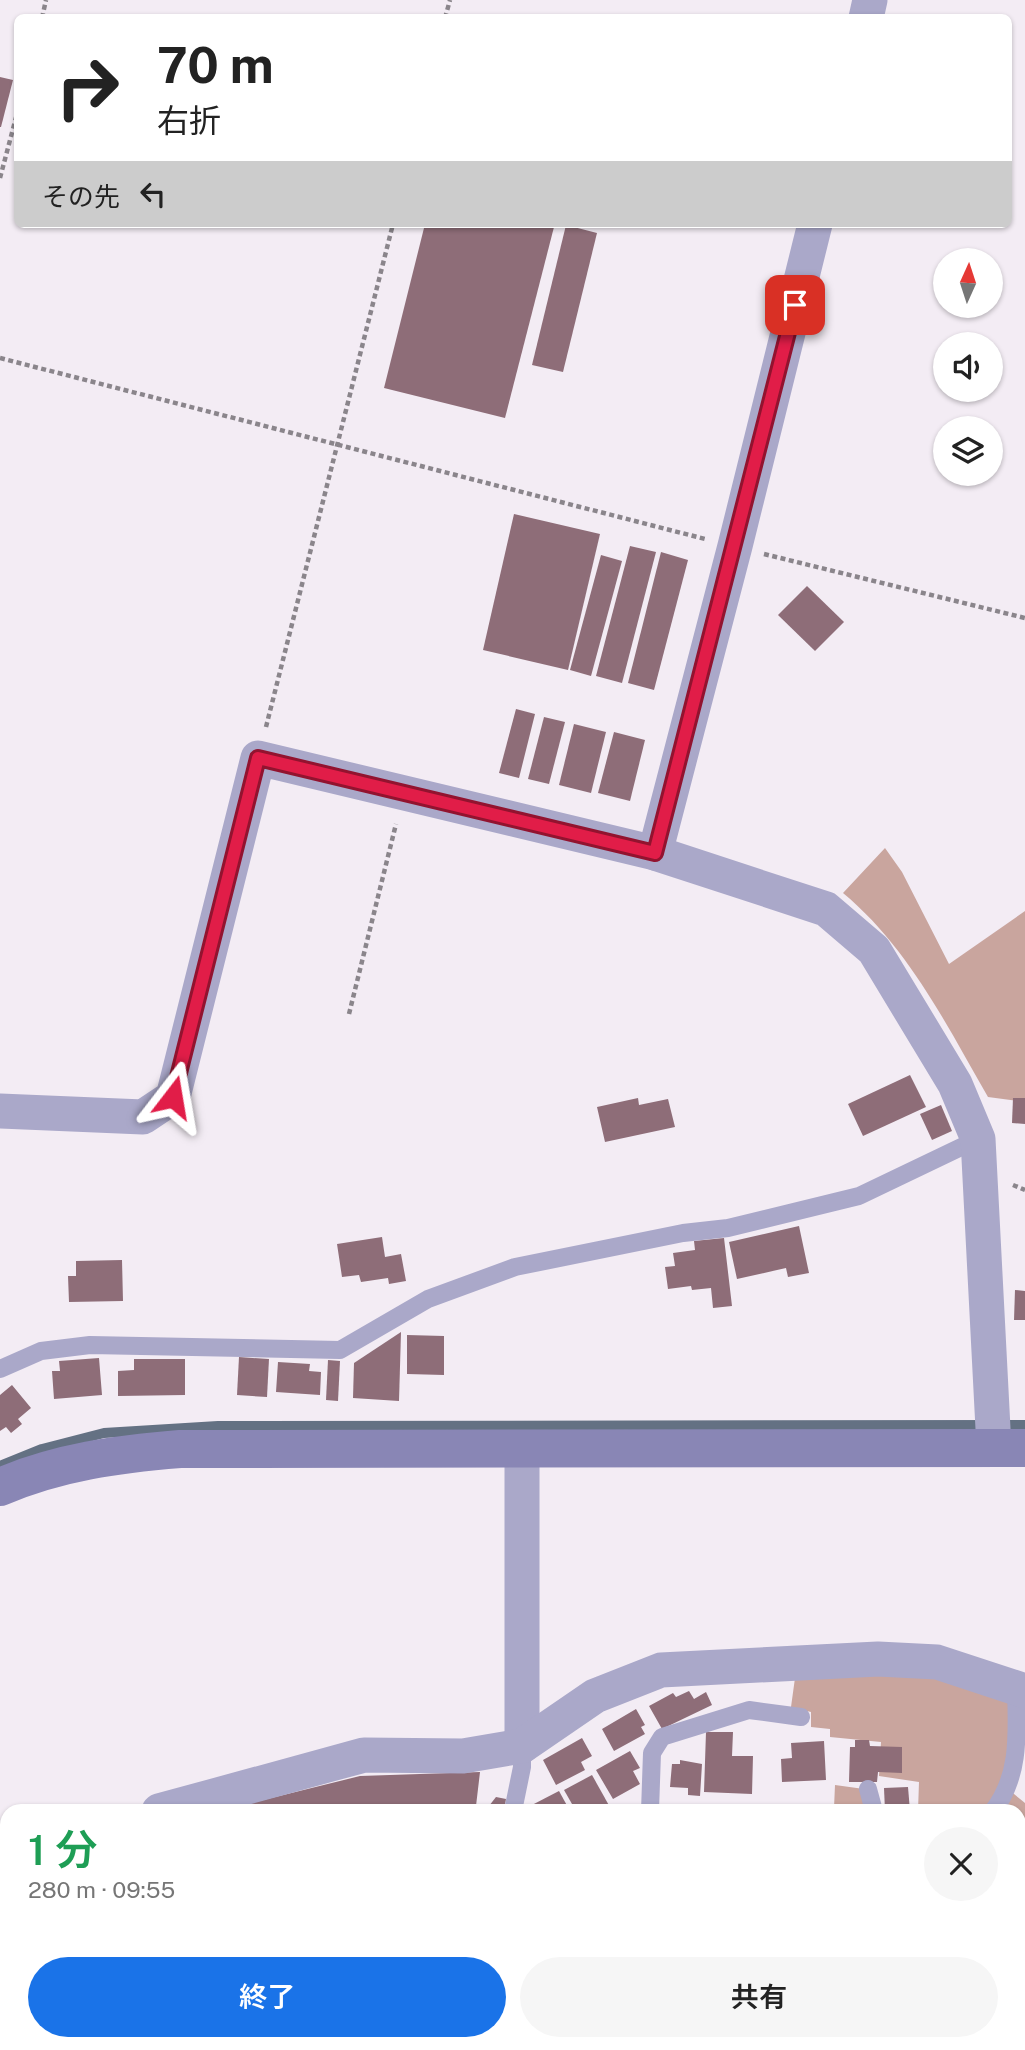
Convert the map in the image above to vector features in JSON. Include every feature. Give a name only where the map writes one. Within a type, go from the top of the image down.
[{"type":"street","points":[[655,853],[814,228]]},
{"type":"street","points":[[0,1111],[144,1117],[173,1097],[258,758],[655,853],[826,909],[874,950],[955,1084],[978,1139],[1009,1448],[522,1451],[180,1449],[107,1455],[23,1477],[0,1487]]},
{"type":"street","points":[[522,1451],[522,1746]]},
{"type":"street","points":[[185,1804],[364,1755],[463,1756],[522,1746],[595,1696],[661,1670],[878,1659],[937,1662],[1020,1690]]},
{"type":"lane","points":[[0,1369],[41,1351],[90,1345],[340,1350],[428,1299],[515,1267],[683,1233],[728,1228],[859,1196],[978,1139]]},
{"type":"lane","points":[[999,1804],[1005,1796],[1016,1756],[1020,1690]]},
{"type":"lane","points":[[650,1804],[652,1753],[662,1737],[749,1710],[801,1717]]},
{"type":"lane","points":[[514,1804],[522,1768],[522,1746]]},
{"type":"lane","points":[[868,1789],[872,1804]]},
{"type":"path","points":[[0,178],[14,125]]},
{"type":"path","points":[[258,758],[392,228]]},
{"type":"path","points":[[0,358],[735,547],[1025,618]]},
{"type":"path","points":[[349,1014],[404,793]]},
{"type":"shaded area","points":[[885,848],[902,872],[949,964],[1025,911],[1025,1102],[988,1097],[941,1015],[906,962],[866,914],[843,893]]},
{"type":"shaded area","points":[[850,1672],[943,1678],[1012,1700],[1011,1756],[1003,1785],[1025,1804],[918,1804],[919,1782],[879,1776],[881,1742],[830,1737],[830,1729],[811,1727],[811,1712],[791,1707],[795,1678]]},
{"type":"shaded area","points":[[835,1785],[864,1789],[863,1804],[834,1804]]},
{"type":"building","points":[[0,77],[13,80],[1,127],[0,127]]},
{"type":"building","points":[[424,228],[554,228],[505,418],[384,388]]},
{"type":"building","points":[[565,228],[597,233],[563,372],[532,365]]},
{"type":"building","points":[[514,514],[600,534],[568,670],[483,650]]},
{"type":"building","points":[[630,546],[656,552],[622,683],[596,676]]},
{"type":"building","points":[[661,552],[688,560],[654,690],[628,683]]},
{"type":"building","points":[[601,555],[622,561],[591,676],[570,670]]},
{"type":"building","points":[[807,586],[844,622],[815,651],[778,615]]},
{"type":"building","points":[[516,709],[535,714],[519,778],[499,773]]},
{"type":"building","points":[[544,717],[565,722],[549,784],[528,779]]},
{"type":"building","points":[[574,724],[606,732],[591,793],[559,785]]},
{"type":"building","points":[[614,732],[645,740],[630,801],[598,793]]},
{"type":"building","points":[[910,1075],[926,1107],[863,1136],[848,1104]]},
{"type":"building","points":[[638,1098],[639,1105],[668,1099],[675,1127],[605,1142],[597,1107]]},
{"type":"building","points":[[1013,1098],[1025,1098],[1025,1124],[1012,1123]]},
{"type":"building","points":[[941,1105],[952,1131],[932,1140],[920,1114]]},
{"type":"building","points":[[799,1226],[809,1273],[788,1277],[786,1268],[737,1279],[729,1242]]},
{"type":"building","points":[[382,1237],[385,1257],[401,1254],[406,1281],[389,1284],[388,1278],[361,1282],[359,1275],[342,1277],[337,1244]]},
{"type":"building","points":[[724,1238],[732,1306],[713,1308],[711,1288],[692,1290],[691,1286],[668,1289],[665,1267],[675,1266],[673,1253],[695,1250],[694,1241]]},
{"type":"building","points":[[122,1260],[123,1301],[69,1302],[68,1276],[76,1276],[76,1261]]},
{"type":"building","points":[[1015,1290],[1025,1291],[1025,1320],[1014,1320]]},
{"type":"building","points":[[401,1332],[399,1401],[353,1398],[354,1363]]},
{"type":"building","points":[[407,1335],[444,1336],[444,1375],[407,1374]]},
{"type":"building","points":[[239,1357],[269,1359],[267,1397],[237,1395]]},
{"type":"building","points":[[99,1358],[102,1395],[54,1399],[52,1371],[60,1371],[59,1361]]},
{"type":"building","points":[[134,1359],[185,1359],[185,1395],[118,1396],[118,1371],[134,1370]]},
{"type":"building","points":[[328,1360],[340,1361],[338,1401],[326,1400]]},
{"type":"building","points":[[278,1362],[310,1364],[309,1371],[321,1372],[320,1395],[276,1392]]},
{"type":"building","points":[[12,1385],[31,1408],[18,1419],[22,1424],[11,1433],[6,1427],[0,1431],[0,1395]]},
{"type":"building","points":[[689,1691],[694,1699],[706,1692],[712,1705],[662,1729],[649,1706],[673,1693],[676,1697]]},
{"type":"building","points":[[636,1709],[645,1725],[641,1727],[645,1734],[614,1751],[602,1729]]},
{"type":"building","points":[[706,1732],[733,1732],[732,1756],[753,1756],[752,1794],[704,1792]]},
{"type":"building","points":[[582,1738],[592,1756],[581,1762],[585,1770],[556,1785],[543,1760]]},
{"type":"building","points":[[855,1740],[869,1740],[870,1746],[902,1747],[902,1773],[878,1772],[877,1782],[849,1782],[850,1747],[855,1747]]},
{"type":"building","points":[[824,1741],[826,1780],[782,1782],[781,1759],[792,1758],[791,1743]]},
{"type":"building","points":[[630,1751],[640,1768],[633,1771],[640,1784],[613,1799],[596,1770]]},
{"type":"building","points":[[680,1760],[702,1764],[700,1796],[688,1795],[688,1788],[670,1787],[672,1764],[680,1764]]},
{"type":"building","points":[[480,1772],[476,1804],[247,1804],[360,1776]]},
{"type":"building","points":[[592,1775],[608,1804],[572,1804],[564,1790]]},
{"type":"building","points":[[908,1787],[909,1804],[885,1804],[884,1788]]},
{"type":"building","points":[[559,1791],[566,1804],[534,1804]]},
{"type":"building","points":[[496,1797],[506,1799],[505,1804],[490,1804]]},
{"type":"waterway","points":[[0,1466],[42,1449],[104,1433],[218,1426],[1025,1425]]},
{"type":"route","points":[[173,1097],[258,758],[655,853],[795,305]]}]
